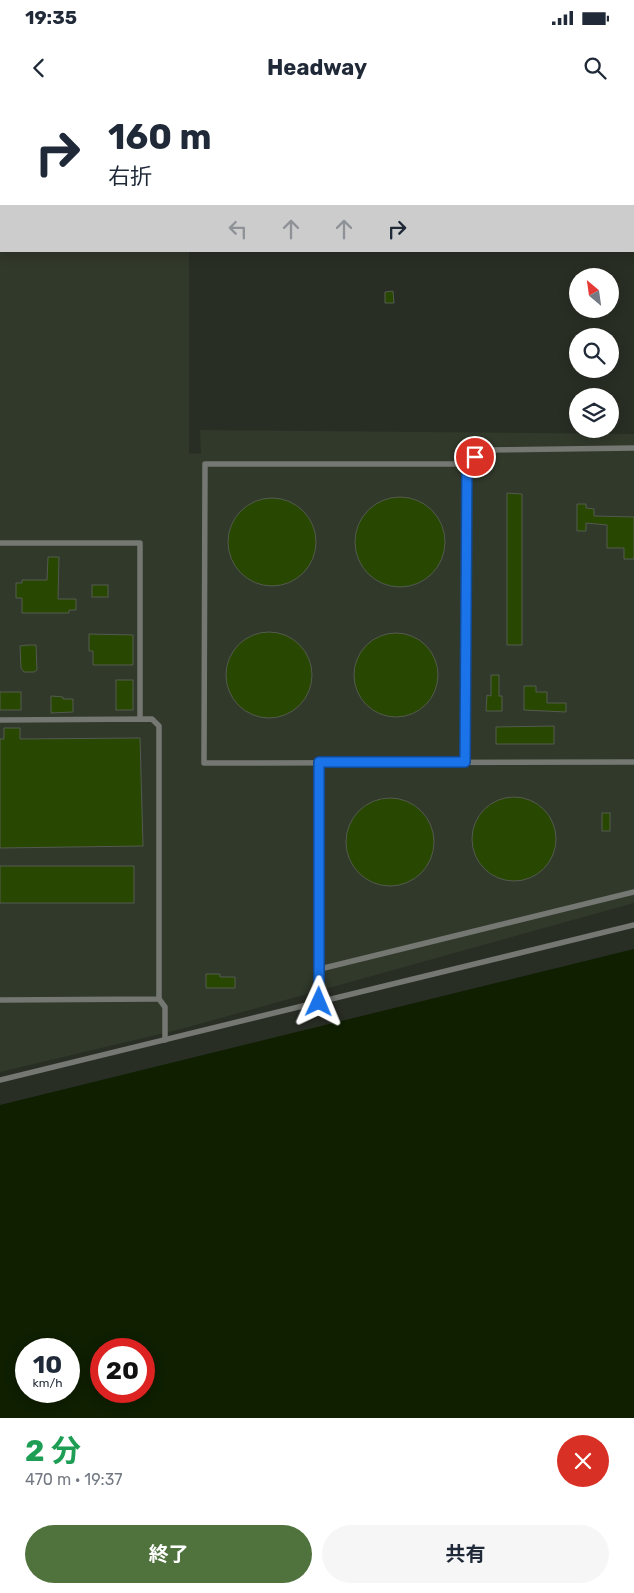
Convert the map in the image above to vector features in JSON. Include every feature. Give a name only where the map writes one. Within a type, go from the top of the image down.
[{"type":"lane","points":[[634,448],[483,450],[467,464],[205,464],[204,763],[634,762]]},
{"type":"lane","points":[[465,762],[467,464]]},
{"type":"lane","points":[[0,543],[140,542],[140,719]]},
{"type":"lane","points":[[0,720],[152,719],[159,726],[159,999],[165,1007],[165,1040]]},
{"type":"lane","points":[[319,762],[319,1002]]},
{"type":"lane","points":[[320,969],[634,892]]},
{"type":"lane","points":[[0,1080],[634,925]]},
{"type":"lane","points":[[0,1000],[159,999]]},
{"type":"shaded area","points":[[0,252],[189,252],[189,453],[201,454],[200,430],[569,433],[569,438],[619,438],[619,434],[634,434],[634,903],[181,1029],[0,1072]]},
{"type":"shaded area","points":[[634,949],[634,1418],[0,1418],[0,1105]]},
{"type":"building","points":[[393,291],[394,303],[385,303],[385,292]]},
{"type":"building","points":[[507,493],[522,494],[522,645],[507,645]]},
{"type":"building","points":[[400,497],[417,500],[432,510],[442,525],[445,542],[442,559],[432,574],[417,584],[400,587],[383,584],[368,574],[358,559],[355,542],[358,525],[368,510],[383,500]]},
{"type":"building","points":[[272,498],[289,502],[303,511],[312,525],[316,542],[312,559],[303,573],[289,582],[272,586],[255,582],[241,573],[232,559],[228,542],[232,525],[241,511],[255,502]]},
{"type":"building","points":[[577,504],[586,504],[586,508],[594,509],[594,516],[634,517],[634,559],[624,559],[624,548],[607,548],[607,525],[586,523],[586,531],[577,531]]},
{"type":"building","points":[[48,557],[59,557],[58,599],[76,599],[76,610],[69,610],[69,613],[22,613],[22,598],[16,598],[16,583],[22,583],[22,580],[47,580]]},
{"type":"building","points":[[92,585],[108,585],[108,597],[92,597]]},
{"type":"building","points":[[269,632],[286,635],[300,644],[309,658],[312,675],[309,692],[300,706],[286,715],[269,718],[252,715],[238,706],[229,692],[226,675],[229,658],[238,644],[252,635]]},
{"type":"building","points":[[396,633],[412,636],[426,645],[435,659],[438,675],[435,691],[426,705],[412,714],[396,717],[380,714],[366,705],[357,691],[354,675],[357,659],[366,645],[380,636]]},
{"type":"building","points":[[89,634],[133,635],[133,665],[93,665],[93,651],[89,651]]},
{"type":"building","points":[[36,645],[37,670],[34,672],[24,672],[21,668],[20,646]]},
{"type":"building","points":[[491,675],[499,675],[499,696],[502,696],[502,711],[486,711],[487,695],[491,696]]},
{"type":"building","points":[[116,680],[133,680],[133,710],[116,710]]},
{"type":"building","points":[[524,686],[536,686],[536,692],[547,692],[547,703],[566,703],[566,712],[524,710]]},
{"type":"building","points":[[0,692],[21,692],[21,710],[0,710]]},
{"type":"building","points":[[51,696],[73,699],[73,712],[51,713]]},
{"type":"building","points":[[554,726],[554,744],[496,744],[496,727]]},
{"type":"building","points":[[4,728],[20,728],[20,739],[140,738],[143,846],[0,848],[0,739],[4,739]]},
{"type":"building","points":[[514,797],[530,800],[544,809],[553,823],[556,839],[553,855],[544,869],[530,878],[514,881],[498,878],[484,869],[475,855],[472,839],[475,823],[484,809],[498,800]]},
{"type":"building","points":[[390,798],[407,802],[421,811],[430,825],[434,842],[430,859],[421,873],[407,882],[390,886],[373,882],[359,873],[350,859],[346,842],[350,825],[359,811],[373,802]]},
{"type":"building","points":[[602,813],[610,813],[610,831],[602,831]]},
{"type":"building","points":[[0,866],[134,866],[134,903],[0,903]]},
{"type":"building","points":[[206,974],[220,974],[220,977],[235,977],[235,988],[206,988]]},
{"type":"route","points":[[319,1002],[319,762],[465,762],[467,464],[475,457]]}]
